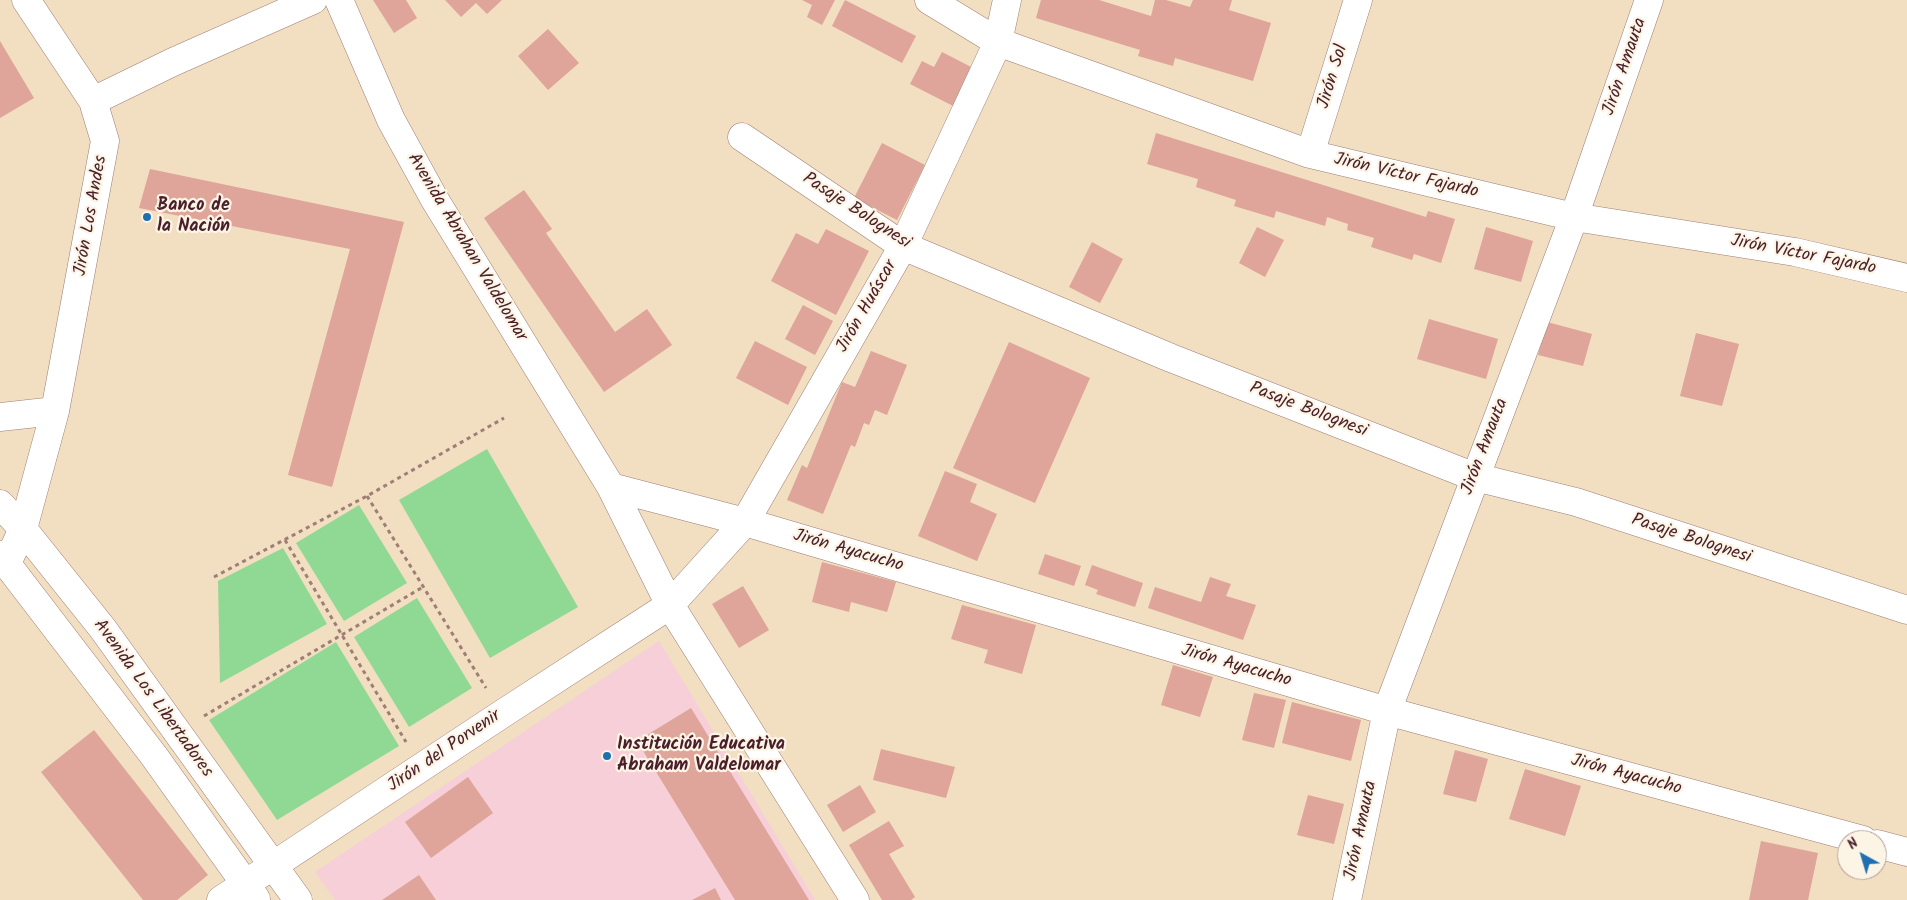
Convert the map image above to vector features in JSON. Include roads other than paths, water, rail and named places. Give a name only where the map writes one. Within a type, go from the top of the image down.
[{"type":"street","name":"Jirón Los Andes","points":[[3,559],[23,529],[56,411],[105,141],[93,102],[26,0]]},
{"type":"street","points":[[93,102],[173,62],[313,0]]},
{"type":"street","name":"Avenida Abrahan Valdelomar","points":[[339,0],[391,120],[435,200],[611,487],[670,605],[855,900]]},
{"type":"street","name":"Jirón Víctor Fajardo","points":[[929,0],[998,42],[1310,154],[1574,217],[1796,252],[1907,278]]},
{"type":"street","name":"Jirón Huáscar","points":[[670,605],[745,522],[903,246],[998,42],[1007,0]]},
{"type":"street","name":"Jirón Sol","points":[[1310,154],[1358,0]]},
{"type":"street","name":"Jirón Amauta","points":[[1348,900],[1387,711],[1574,217],[1649,0]]},
{"type":"street","name":"Pasaje Bolognesi","points":[[742,136],[903,246],[1171,358],[1475,477],[1576,502],[1907,610]]},
{"type":"street","points":[[0,418],[56,411]]},
{"type":"street","name":"Jirón Ayacucho","points":[[611,487],[745,522],[1387,711],[1837,833]]},
{"type":"street","name":"Avenida Los Libertadores","points":[[0,504],[23,529],[103,629],[298,900]]},
{"type":"street","name":"Avenida Los Libertadores","points":[[3,559],[154,756],[251,892]]},
{"type":"street","name":"Jirón del Porvenir","points":[[222,900],[251,892],[274,866],[670,605]]},
{"type":"street","points":[[1887,847],[1907,852]]},
{"type":"place","name":"Banco de la Nación","points":[[147,217]]},
{"type":"place","name":"Institución Educativa Abraham Valdelomar","points":[[607,756]]}]
